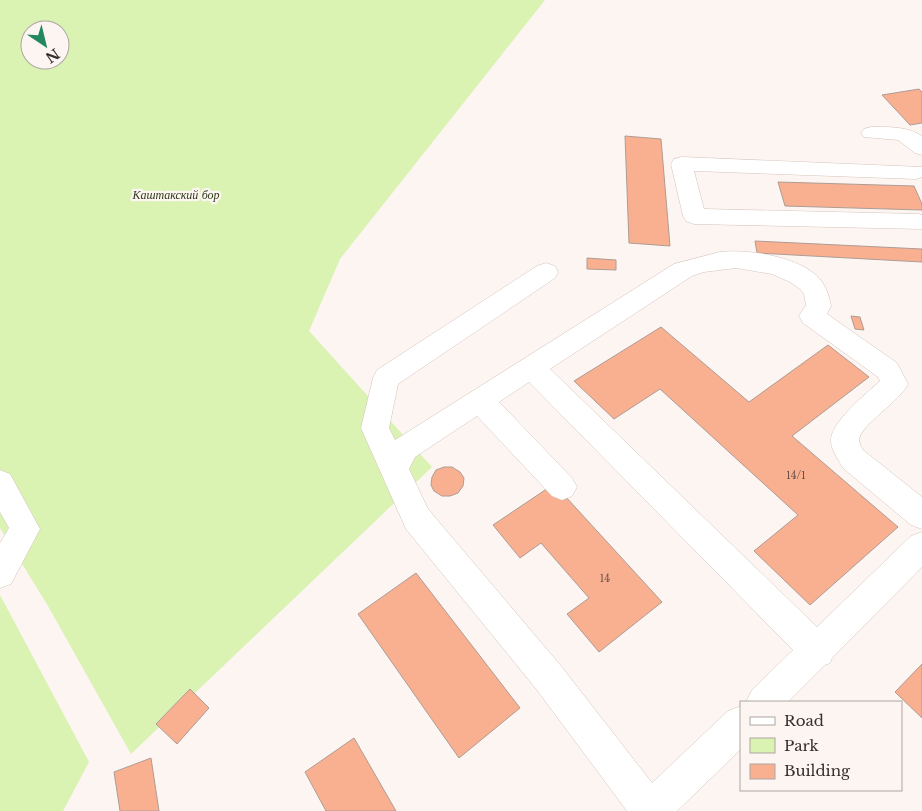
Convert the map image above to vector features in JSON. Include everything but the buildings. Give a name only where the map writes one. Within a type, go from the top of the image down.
[{"type":"lane","points":[[871,133],[904,134],[913,137],[922,148]]},
{"type":"lane","points":[[920,176],[682,164],[694,216],[921,222]]},
{"type":"lane","points":[[393,470],[405,448],[683,270],[708,262],[726,260],[771,264],[788,269],[815,291],[819,306],[812,316],[888,370],[895,384],[850,429],[845,440],[846,446],[853,459],[922,515]]},
{"type":"lane","points":[[546,272],[386,378],[375,428],[417,519],[549,678],[650,811],[740,725]]},
{"type":"lane","points":[[532,368],[818,651]]},
{"type":"lane","points":[[480,401],[562,487]]},
{"type":"lane","points":[[0,484],[25,530],[0,573]]},
{"type":"lane","points":[[765,701],[818,651],[922,546]]},
{"type":"green space","name":"Каштакский бор","points":[[0,0],[545,0],[340,259],[309,331],[432,467],[131,754],[48,606],[0,528]]},
{"type":"green space","points":[[0,595],[89,762],[63,811],[0,811]]}]
